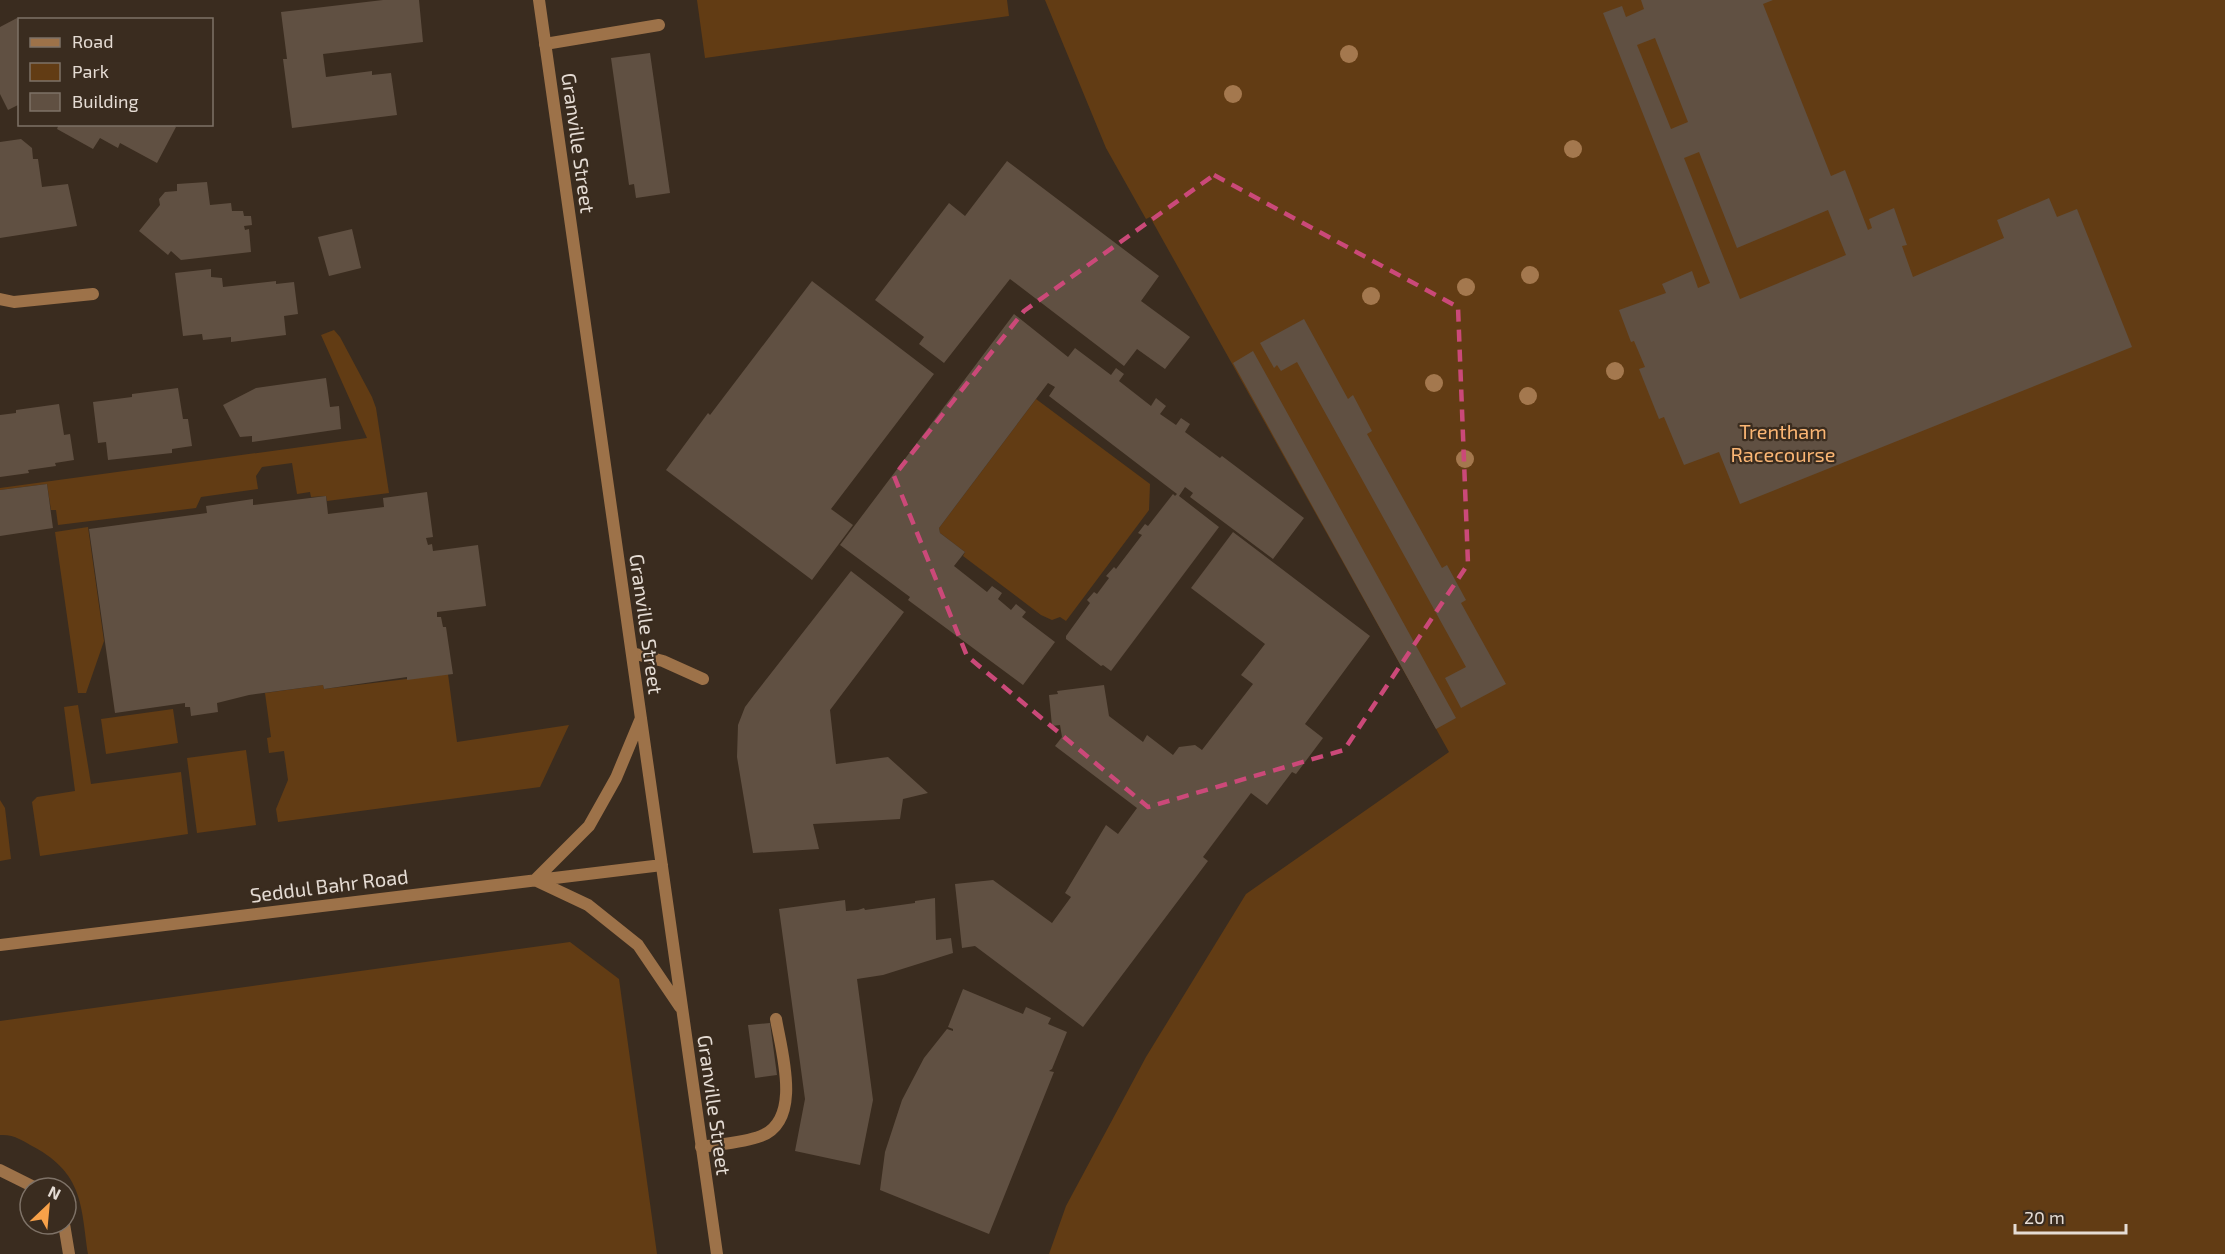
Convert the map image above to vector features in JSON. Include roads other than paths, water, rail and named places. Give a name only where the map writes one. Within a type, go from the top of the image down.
[{"type":"street","name":"Granville Street","points":[[539,0],[717,1254]]},
{"type":"street","points":[[545,44],[659,25]]},
{"type":"street","points":[[0,299],[14,302],[93,294]]},
{"type":"street","points":[[632,653],[663,661],[703,679]]},
{"type":"street","points":[[641,718],[616,778],[589,826],[535,880],[588,904],[638,945],[682,1010]]},
{"type":"street","name":"Seddul Bahr Road","points":[[0,945],[662,865]]},
{"type":"street","points":[[701,1147],[762,1136],[781,1116],[788,1088],[776,1019]]},
{"type":"street","points":[[0,1170],[18,1179]]},
{"type":"street","points":[[66,1236],[69,1254]]},
{"type":"park label","name":"Trentham Racecourse","points":[[1783,442]]}]
